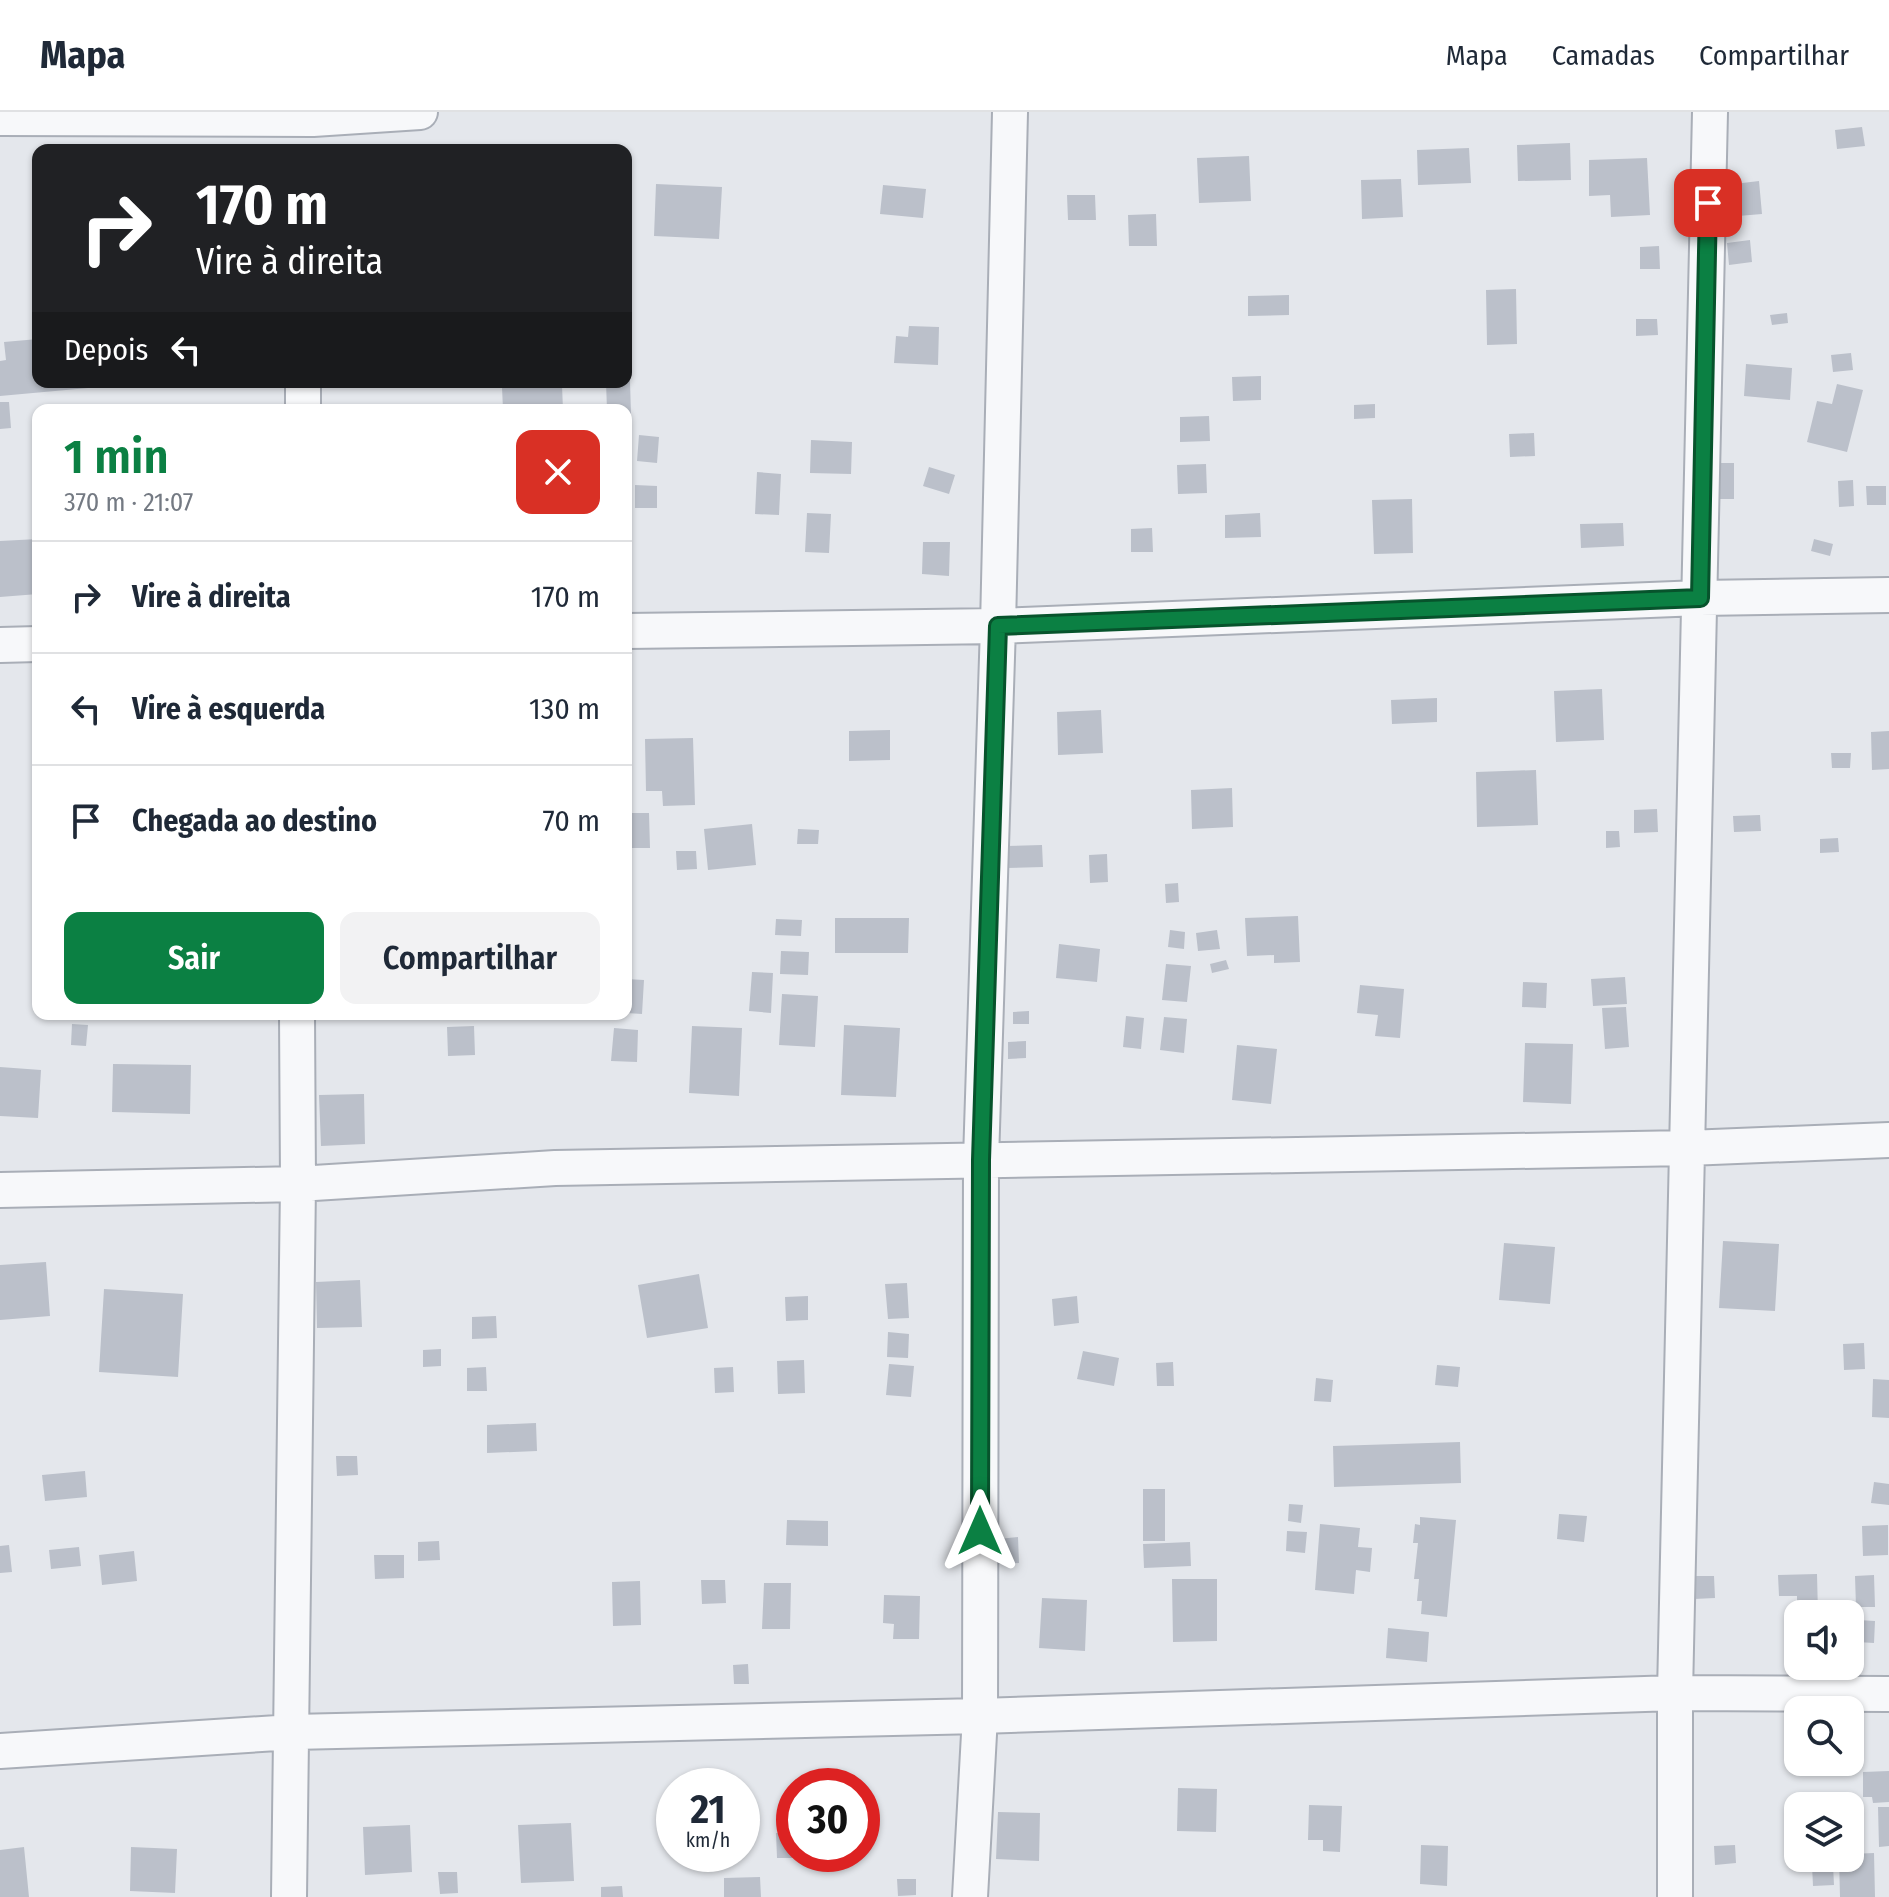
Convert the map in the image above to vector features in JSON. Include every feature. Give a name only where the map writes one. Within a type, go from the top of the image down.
[{"type":"street","points":[[0,118],[312,127],[420,112]]},
{"type":"street","points":[[970,1897],[980,1716],[981,1160],[1010,112]]},
{"type":"street","points":[[1675,1897],[1675,1693],[1710,112]]},
{"type":"street","points":[[632,631],[998,626],[1700,598],[1889,595]]},
{"type":"street","points":[[0,645],[32,644]]},
{"type":"street","points":[[289,1897],[293,1732],[297,1020]]},
{"type":"street","points":[[0,1190],[298,1184],[555,1168],[1688,1148],[1889,1140]]},
{"type":"street","points":[[0,1751],[293,1732],[980,1716],[1675,1693],[1889,1694]]},
{"type":"building","points":[[1862,127],[1865,146],[1837,149],[1835,130]]},
{"type":"building","points":[[1570,143],[1571,180],[1518,181],[1517,145]]},
{"type":"building","points":[[1469,148],[1471,183],[1418,185],[1417,150]]},
{"type":"building","points":[[1249,156],[1251,201],[1199,203],[1197,158]]},
{"type":"building","points":[[1647,158],[1650,215],[1611,217],[1610,195],[1589,196],[1589,160]]},
{"type":"building","points":[[1401,179],[1403,217],[1362,219],[1361,180]]},
{"type":"building","points":[[1759,181],[1762,214],[1738,216],[1734,184]]},
{"type":"building","points":[[656,184],[722,187],[719,239],[654,236]]},
{"type":"building","points":[[883,185],[926,189],[923,218],[880,214]]},
{"type":"building","points":[[1067,195],[1095,195],[1096,220],[1068,220]]},
{"type":"building","points":[[1156,214],[1157,246],[1129,246],[1128,215]]},
{"type":"building","points":[[1750,240],[1752,262],[1729,265],[1727,243]]},
{"type":"building","points":[[1659,246],[1660,269],[1640,269],[1640,247]]},
{"type":"building","points":[[1516,289],[1517,344],[1487,345],[1486,290]]},
{"type":"building","points":[[1289,295],[1289,315],[1248,316],[1248,296]]},
{"type":"building","points":[[1787,313],[1788,323],[1772,325],[1770,315]]},
{"type":"building","points":[[1636,319],[1657,319],[1658,335],[1636,336]]},
{"type":"building","points":[[909,326],[939,327],[938,365],[894,363],[896,336],[908,337]]},
{"type":"building","points":[[32,340],[32,388],[88,388],[0,396],[0,361],[6,360],[4,342]]},
{"type":"building","points":[[1851,353],[1853,370],[1833,372],[1831,355]]},
{"type":"building","points":[[1746,364],[1792,368],[1790,400],[1744,396]]},
{"type":"building","points":[[1261,376],[1261,400],[1233,401],[1232,377]]},
{"type":"building","points":[[1837,384],[1863,390],[1847,452],[1807,442],[1817,401],[1832,404]]},
{"type":"building","points":[[502,388],[562,388],[563,404],[503,404]]},
{"type":"building","points":[[606,388],[630,388],[631,404],[607,404]]},
{"type":"building","points":[[0,402],[9,402],[11,428],[0,429]]},
{"type":"building","points":[[1375,404],[1375,418],[1354,419],[1354,405]]},
{"type":"building","points":[[1209,416],[1210,441],[1180,442],[1180,417]]},
{"type":"building","points":[[1534,433],[1535,456],[1510,457],[1509,434]]},
{"type":"building","points":[[639,435],[659,437],[657,463],[637,461]]},
{"type":"building","points":[[811,440],[852,442],[851,474],[810,473]]},
{"type":"building","points":[[1715,463],[1734,463],[1734,499],[1714,499]]},
{"type":"building","points":[[1206,464],[1207,493],[1178,494],[1177,465]]},
{"type":"building","points":[[929,467],[955,475],[949,494],[923,486]]},
{"type":"building","points":[[757,472],[781,474],[779,515],[755,514]]},
{"type":"building","points":[[1853,480],[1854,506],[1839,507],[1838,481]]},
{"type":"building","points":[[635,485],[657,486],[657,508],[635,508]]},
{"type":"building","points":[[1866,486],[1886,486],[1886,505],[1867,505]]},
{"type":"building","points":[[1412,499],[1413,553],[1374,554],[1372,500]]},
{"type":"building","points":[[807,513],[831,514],[829,553],[805,552]]},
{"type":"building","points":[[1260,513],[1261,537],[1225,538],[1225,515]]},
{"type":"building","points":[[1623,523],[1624,546],[1581,548],[1580,524]]},
{"type":"building","points":[[1152,528],[1153,552],[1131,552],[1131,529]]},
{"type":"building","points":[[32,539],[32,594],[0,597],[0,541]]},
{"type":"building","points":[[1814,539],[1833,544],[1830,556],[1811,551]]},
{"type":"building","points":[[923,542],[950,542],[949,576],[922,574]]},
{"type":"building","points":[[1602,689],[1604,740],[1556,742],[1554,691]]},
{"type":"building","points":[[1437,698],[1437,722],[1392,724],[1391,700]]},
{"type":"building","points":[[1101,710],[1103,753],[1058,755],[1057,712]]},
{"type":"building","points":[[890,730],[890,760],[849,761],[849,731]]},
{"type":"building","points":[[1889,731],[1889,769],[1872,770],[1871,732]]},
{"type":"building","points":[[693,738],[695,805],[663,806],[662,791],[646,791],[645,739]]},
{"type":"building","points":[[1831,753],[1851,753],[1850,768],[1832,768]]},
{"type":"building","points":[[1536,770],[1538,825],[1477,827],[1476,772]]},
{"type":"building","points":[[1232,788],[1233,827],[1192,829],[1191,790]]},
{"type":"building","points":[[1657,809],[1658,832],[1634,833],[1634,810]]},
{"type":"building","points":[[632,813],[649,813],[650,848],[632,848]]},
{"type":"building","points":[[1760,815],[1761,831],[1734,832],[1733,816]]},
{"type":"building","points":[[752,824],[756,865],[708,870],[704,829]]},
{"type":"building","points":[[798,829],[819,830],[818,844],[797,844]]},
{"type":"building","points":[[1606,831],[1619,831],[1620,847],[1606,848]]},
{"type":"building","points":[[1838,838],[1839,852],[1820,853],[1820,839]]},
{"type":"building","points":[[1042,845],[1043,867],[1006,868],[1005,846]]},
{"type":"building","points":[[676,851],[696,851],[697,869],[677,870]]},
{"type":"building","points":[[1107,854],[1108,882],[1090,883],[1089,855]]},
{"type":"building","points":[[1178,883],[1179,902],[1166,903],[1165,884]]},
{"type":"building","points":[[1298,916],[1300,962],[1274,963],[1274,955],[1247,956],[1245,918]]},
{"type":"building","points":[[835,918],[909,918],[908,953],[835,953]]},
{"type":"building","points":[[776,919],[802,920],[801,936],[775,935]]},
{"type":"building","points":[[1170,930],[1185,932],[1184,949],[1168,947]]},
{"type":"building","points":[[1217,930],[1220,949],[1198,951],[1196,933]]},
{"type":"building","points":[[1059,944],[1100,949],[1097,982],[1056,978]]},
{"type":"building","points":[[781,951],[809,952],[808,975],[780,974]]},
{"type":"building","points":[[1226,960],[1229,969],[1212,973],[1210,964]]},
{"type":"building","points":[[1166,964],[1191,966],[1187,1002],[1162,1000]]},
{"type":"building","points":[[752,972],[773,973],[771,1013],[749,1011]]},
{"type":"building","points":[[1625,977],[1627,1004],[1593,1006],[1591,979]]},
{"type":"building","points":[[632,979],[644,980],[642,1014],[632,1013]]},
{"type":"building","points":[[1523,982],[1547,983],[1546,1008],[1522,1007]]},
{"type":"building","points":[[1360,985],[1404,989],[1400,1038],[1375,1036],[1378,1015],[1357,1013]]},
{"type":"building","points":[[782,994],[818,996],[815,1047],[779,1045]]},
{"type":"building","points":[[1626,1007],[1629,1047],[1605,1049],[1602,1008]]},
{"type":"building","points":[[1029,1011],[1029,1024],[1013,1024],[1013,1012]]},
{"type":"building","points":[[1126,1016],[1144,1018],[1141,1049],[1123,1047]]},
{"type":"building","points":[[1164,1017],[1187,1019],[1184,1053],[1160,1050]]},
{"type":"building","points":[[72,1024],[88,1025],[86,1046],[71,1045]]},
{"type":"building","points":[[844,1025],[900,1028],[896,1097],[841,1095]]},
{"type":"building","points":[[474,1026],[475,1055],[448,1056],[447,1027]]},
{"type":"building","points":[[692,1026],[742,1028],[739,1096],[689,1093]]},
{"type":"building","points":[[614,1028],[638,1030],[637,1062],[611,1061]]},
{"type":"building","points":[[1026,1041],[1026,1058],[1008,1059],[1008,1042]]},
{"type":"building","points":[[1525,1043],[1573,1044],[1571,1104],[1523,1102]]},
{"type":"building","points":[[1237,1045],[1277,1049],[1271,1104],[1232,1100]]},
{"type":"building","points":[[113,1064],[191,1065],[190,1114],[112,1112]]},
{"type":"building","points":[[0,1067],[41,1070],[38,1118],[0,1116]]},
{"type":"building","points":[[364,1094],[365,1144],[321,1146],[319,1095]]},
{"type":"building","points":[[1723,1241],[1779,1244],[1775,1311],[1719,1308]]},
{"type":"building","points":[[1504,1243],[1555,1247],[1550,1304],[1499,1300]]},
{"type":"building","points":[[46,1262],[50,1316],[0,1320],[0,1265]]},
{"type":"building","points":[[699,1274],[708,1328],[647,1338],[638,1285]]},
{"type":"building","points":[[360,1280],[362,1327],[317,1328],[316,1282]]},
{"type":"building","points":[[907,1283],[909,1318],[888,1319],[885,1284]]},
{"type":"building","points":[[104,1289],[183,1294],[178,1377],[99,1372]]},
{"type":"building","points":[[808,1296],[808,1320],[786,1321],[785,1297]]},
{"type":"building","points":[[1077,1296],[1079,1323],[1054,1326],[1052,1299]]},
{"type":"building","points":[[496,1316],[497,1338],[472,1339],[472,1317]]},
{"type":"building","points":[[888,1332],[909,1334],[908,1358],[887,1357]]},
{"type":"building","points":[[1864,1343],[1865,1369],[1844,1370],[1843,1344]]},
{"type":"building","points":[[441,1349],[441,1366],[423,1367],[423,1350]]},
{"type":"building","points":[[1083,1351],[1119,1358],[1114,1386],[1077,1379]]},
{"type":"building","points":[[804,1360],[805,1393],[778,1394],[777,1361]]},
{"type":"building","points":[[1173,1362],[1174,1386],[1157,1386],[1156,1363]]},
{"type":"building","points":[[889,1364],[914,1366],[911,1397],[886,1395]]},
{"type":"building","points":[[1437,1365],[1460,1367],[1458,1387],[1435,1385]]},
{"type":"building","points":[[486,1367],[487,1391],[467,1391],[467,1368]]},
{"type":"building","points":[[733,1367],[734,1392],[715,1393],[714,1368]]},
{"type":"building","points":[[1316,1378],[1333,1380],[1331,1402],[1314,1401]]},
{"type":"building","points":[[1873,1379],[1889,1380],[1889,1418],[1872,1417]]},
{"type":"building","points":[[536,1423],[537,1451],[487,1453],[487,1425]]},
{"type":"building","points":[[1460,1442],[1461,1483],[1334,1487],[1333,1446]]},
{"type":"building","points":[[336,1456],[357,1456],[358,1475],[337,1476]]},
{"type":"building","points":[[85,1471],[87,1497],[45,1501],[42,1475]]},
{"type":"building","points":[[1874,1482],[1889,1484],[1889,1505],[1871,1503]]},
{"type":"building","points":[[1143,1489],[1165,1489],[1165,1541],[1143,1541]]},
{"type":"building","points":[[1289,1504],[1303,1505],[1301,1523],[1288,1521]]},
{"type":"building","points":[[1559,1514],[1587,1516],[1584,1542],[1557,1539]]},
{"type":"building","points":[[1420,1517],[1456,1520],[1447,1617],[1421,1614],[1422,1601],[1417,1601],[1419,1579],[1414,1579],[1418,1543],[1413,1543],[1415,1524],[1420,1525]]},
{"type":"building","points":[[787,1520],[828,1521],[828,1546],[786,1545]]},
{"type":"building","points":[[1320,1524],[1360,1528],[1358,1547],[1372,1548],[1370,1572],[1356,1570],[1354,1594],[1315,1590]]},
{"type":"building","points":[[1888,1525],[1888,1555],[1863,1556],[1862,1526]]},
{"type":"building","points":[[1287,1531],[1307,1532],[1305,1553],[1286,1551]]},
{"type":"building","points":[[1018,1537],[1019,1563],[999,1564],[998,1539]]},
{"type":"building","points":[[439,1541],[440,1560],[418,1561],[418,1542]]},
{"type":"building","points":[[1190,1542],[1191,1566],[1144,1568],[1143,1544]]},
{"type":"building","points":[[9,1545],[12,1572],[0,1573],[0,1546]]},
{"type":"building","points":[[79,1547],[81,1566],[51,1569],[49,1550]]},
{"type":"building","points":[[134,1551],[137,1581],[102,1585],[99,1555]]},
{"type":"building","points":[[374,1555],[404,1555],[404,1578],[375,1579]]},
{"type":"building","points":[[1817,1574],[1818,1600],[1779,1596],[1778,1575]]},
{"type":"building","points":[[1874,1575],[1875,1607],[1864,1607],[1864,1600],[1856,1600],[1855,1576]]},
{"type":"building","points":[[1693,1576],[1714,1576],[1715,1598],[1694,1599]]},
{"type":"building","points":[[1172,1579],[1217,1579],[1217,1641],[1173,1642]]},
{"type":"building","points":[[701,1580],[725,1580],[726,1603],[702,1604]]},
{"type":"building","points":[[640,1581],[641,1625],[613,1626],[612,1582]]},
{"type":"building","points":[[764,1583],[791,1583],[790,1629],[762,1629]]},
{"type":"building","points":[[884,1595],[920,1596],[919,1639],[893,1639],[894,1624],[883,1623]]},
{"type":"building","points":[[1042,1598],[1087,1600],[1085,1651],[1039,1648]]},
{"type":"building","points":[[1864,1620],[1875,1621],[1874,1643],[1864,1642]]},
{"type":"building","points":[[1388,1628],[1429,1632],[1427,1662],[1386,1658]]},
{"type":"building","points":[[748,1664],[749,1684],[734,1684],[733,1665]]},
{"type":"building","points":[[1889,1771],[1889,1802],[1873,1803],[1872,1797],[1864,1797],[1864,1772]]},
{"type":"building","points":[[1178,1788],[1217,1789],[1216,1832],[1177,1831]]},
{"type":"building","points":[[1309,1805],[1342,1806],[1340,1852],[1323,1851],[1323,1840],[1308,1840]]},
{"type":"building","points":[[1878,1807],[1889,1807],[1889,1846],[1879,1847]]},
{"type":"building","points":[[998,1812],[1040,1813],[1039,1861],[996,1859]]},
{"type":"building","points":[[571,1823],[574,1881],[521,1883],[518,1825]]},
{"type":"building","points":[[410,1825],[412,1872],[365,1875],[363,1827]]},
{"type":"building","points":[[1421,1845],[1448,1846],[1447,1886],[1420,1884]]},
{"type":"building","points":[[1735,1845],[1736,1863],[1715,1865],[1714,1846]]},
{"type":"building","points":[[24,1847],[29,1897],[0,1897],[0,1850]]},
{"type":"building","points":[[131,1847],[177,1849],[175,1893],[130,1891]]},
{"type":"building","points":[[1864,1853],[1874,1853],[1875,1897],[1840,1897],[1839,1872],[1864,1872]]},
{"type":"building","points":[[438,1872],[457,1872],[458,1893],[440,1894]]},
{"type":"building","points":[[1812,1872],[1833,1872],[1834,1885],[1813,1886]]},
{"type":"building","points":[[760,1877],[761,1897],[724,1897],[724,1878]]},
{"type":"building","points":[[897,1879],[916,1879],[916,1895],[898,1896]]},
{"type":"building","points":[[622,1886],[623,1897],[601,1897],[601,1887]]},
{"type":"route","points":[[980,1531],[981,1160],[998,626],[1700,598],[1708,203]]}]
